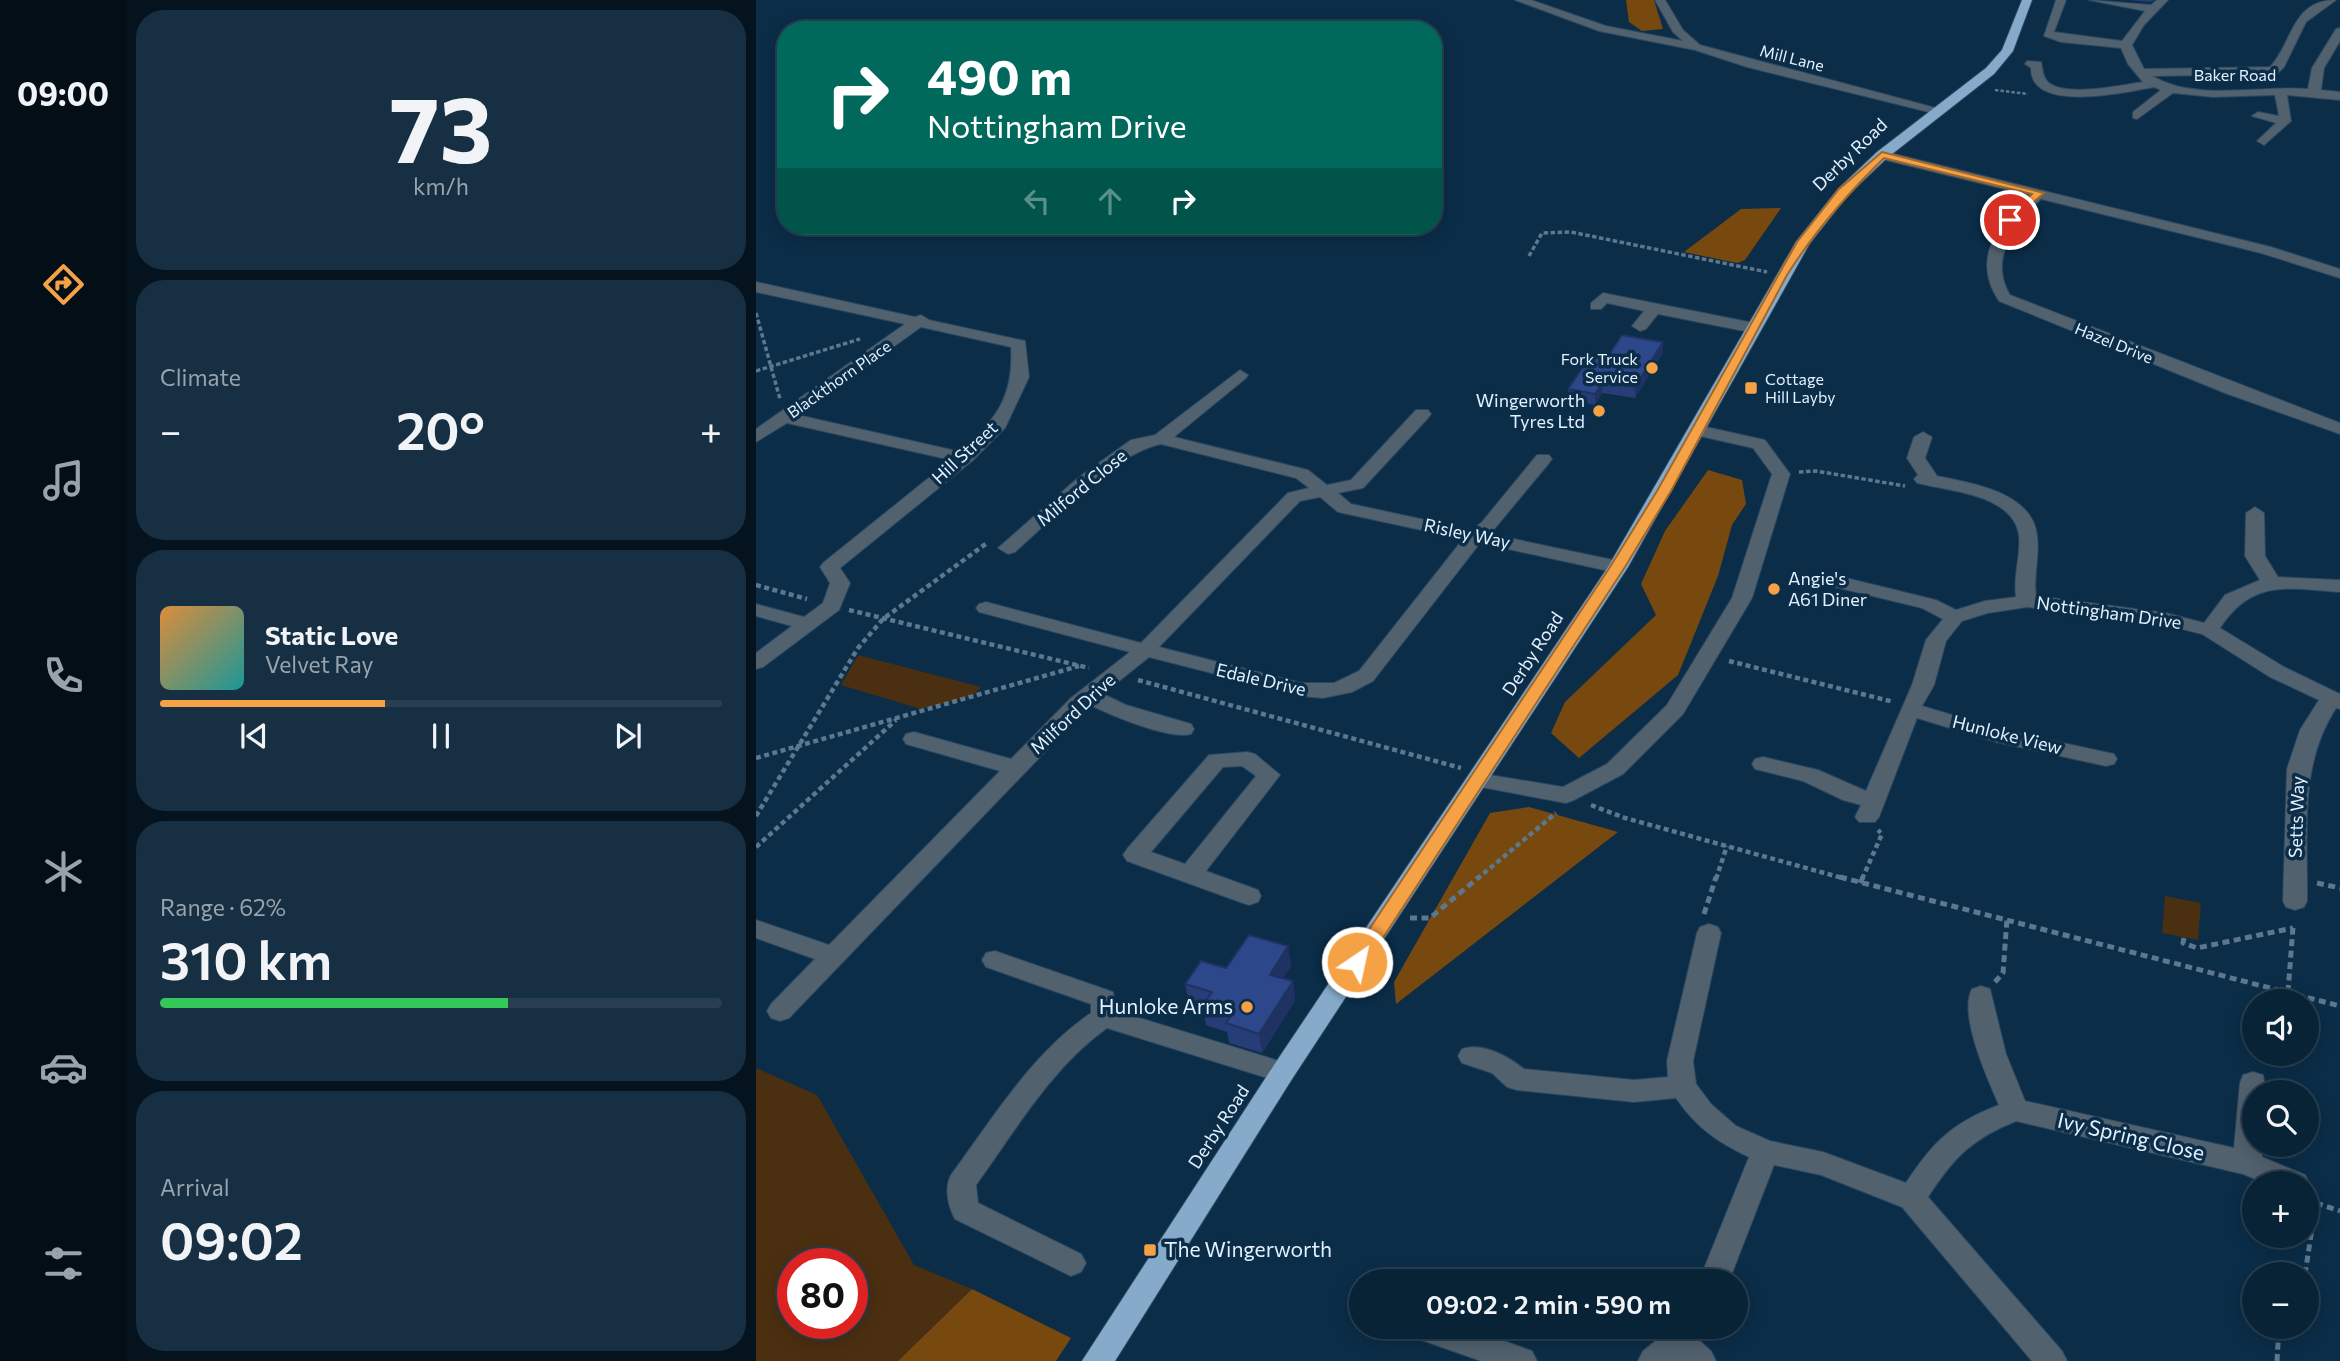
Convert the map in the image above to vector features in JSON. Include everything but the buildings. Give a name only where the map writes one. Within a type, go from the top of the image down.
[{"type":"highway","name":"Derby Road","points":[[1098,1361],[1283,1072],[1618,567],[1803,242],[1843,191],[1882,155],[1982,79],[2007,51],[2027,0]]},
{"type":"street","name":"Mill Lane","points":[[1520,0],[1603,29],[1696,47],[1751,64],[1941,111]]},
{"type":"street","points":[[1660,0],[1679,32],[1696,47]]},
{"type":"street","points":[[2061,0],[2048,34],[2061,39],[2126,45],[2139,23],[2159,5]]},
{"type":"street","points":[[2094,0],[2159,5]]},
{"type":"street","points":[[2142,73],[2273,71],[2278,67],[2301,20],[2331,0]]},
{"type":"street","points":[[2314,92],[2318,68],[2340,31]]},
{"type":"street","name":"Baker Road","points":[[2126,45],[2131,61],[2142,73],[2155,83],[2170,89],[2191,92],[2314,92],[2340,96]]},
{"type":"street","points":[[2031,64],[2036,65],[2038,77],[2043,84],[2060,92],[2078,94],[2155,83]]},
{"type":"street","points":[[2137,115],[2170,89]]},
{"type":"street","points":[[2264,142],[2285,121],[2288,112],[2280,91]]},
{"type":"street","points":[[2258,116],[2285,121]]},
{"type":"street","points":[[1882,155],[2266,250],[2340,274]]},
{"type":"street","name":"Hazel Drive","points":[[2039,193],[2010,220],[1998,246],[1994,279],[2004,298],[2218,384],[2340,429]]},
{"type":"street","name":"Hill Street","points":[[756,287],[921,320],[1019,344],[1021,377],[999,424],[964,458],[830,567],[840,583],[832,606],[756,663]]},
{"type":"street","points":[[1596,306],[1604,298],[1754,328]]},
{"type":"street","points":[[1640,326],[1654,308]]},
{"type":"street","name":"Blackthorn Place","points":[[756,437],[921,320]]},
{"type":"street","name":"Milford Close","points":[[1009,548],[1085,481],[1137,444],[1161,439],[1203,408],[1240,375]]},
{"type":"street","name":"Milford Drive","points":[[780,1011],[1088,695],[1144,651],[1294,497],[1357,484],[1422,414]]},
{"type":"street","points":[[785,417],[964,458]]},
{"type":"street","points":[[1478,780],[1566,795],[1615,769],[1675,709],[1742,598],[1781,474],[1759,444],[1698,430]]},
{"type":"street","points":[[1923,437],[1916,458],[1926,479],[1986,492],[2021,519],[2028,532],[2022,578],[2027,601]]},
{"type":"street","points":[[1161,439],[1302,474],[1323,489]]},
{"type":"street","name":"Edale Drive","points":[[986,608],[1144,651],[1308,691],[1331,692],[1349,688],[1366,676],[1475,536],[1489,526],[1543,459]]},
{"type":"street","name":"Risley Way","points":[[1323,489],[1345,508],[1618,567]]},
{"type":"street","points":[[2255,513],[2255,556],[2272,584]]},
{"type":"street","points":[[1763,764],[1810,775],[1851,795],[1870,809],[1911,707],[1923,685],[1936,640],[1955,617],[1929,604],[1842,583]]},
{"type":"street","points":[[2209,630],[2231,599],[2252,587],[2272,584],[2340,586]]},
{"type":"street","name":"Nottingham Drive","points":[[1955,617],[1985,607],[2027,601],[2166,619],[2209,630],[2277,671],[2335,701]]},
{"type":"street","points":[[756,610],[806,624]]},
{"type":"street","points":[[1088,695],[1118,710],[1183,729]]},
{"type":"street","name":"Setts Way","points":[[2295,901],[2298,769],[2311,730],[2335,701]]},
{"type":"street","name":"Hunloke View","points":[[1911,707],[1997,735],[2106,759]]},
{"type":"street","points":[[914,739],[1016,768]]},
{"type":"street","points":[[1189,876],[1269,775],[1247,758],[1217,760],[1135,855],[1189,876],[1249,896]]},
{"type":"street","points":[[756,929],[834,956]]},
{"type":"street","points":[[1709,933],[1680,1061],[1684,1087],[1701,1112],[1726,1134],[1765,1152],[1823,1164],[1912,1198],[2051,1361]]},
{"type":"street","points":[[995,960],[1104,999],[1104,1017]]},
{"type":"street","points":[[1912,1198],[1936,1161],[1974,1126],[2015,1110],[1982,1023],[1981,996]]},
{"type":"street","points":[[1071,1263],[965,1210],[961,1183],[1062,1051],[1088,1026],[1104,1017],[1283,1072]]},
{"type":"street","points":[[1471,1056],[1501,1065],[1517,1079],[1634,1091],[1684,1087]]},
{"type":"street","name":"Ivy Spring Close","points":[[2015,1110],[2247,1163],[2264,1171]]},
{"type":"street","points":[[1719,1269],[1765,1152]]},
{"type":"street","points":[[2247,1157],[2247,1163]]},
{"type":"street","points":[[1458,1339],[1521,1361]]},
{"type":"street","points":[[1654,1361],[1691,1344]]},
{"type":"path","points":[[1529,256],[1542,233],[1571,232],[1782,275]]},
{"type":"path","points":[[756,313],[785,417]]},
{"type":"path","points":[[756,371],[871,336]]},
{"type":"path","points":[[1781,474],[1816,471],[1912,487],[1926,479]]},
{"type":"path","points":[[756,816],[858,648],[883,619],[990,541]]},
{"type":"path","points":[[756,758],[1080,666]]},
{"type":"path","points":[[1751,667],[1911,707]]},
{"type":"path","points":[[756,847],[896,719]]},
{"type":"path","points":[[1386,919],[1430,918],[1556,815],[1566,795],[1625,818],[1860,883],[2276,989]]},
{"type":"path","points":[[1860,883],[1882,834],[1870,809]]},
{"type":"path","points":[[1709,933],[1702,920],[1727,846]]},
{"type":"path","points":[[2288,989],[2295,901]]},
{"type":"path","points":[[2003,973],[2007,919]]},
{"type":"path","points":[[2185,938],[2183,943],[2197,948],[2293,928]]},
{"type":"path","points":[[2319,1000],[2340,1006]]},
{"type":"path","points":[[2319,1198],[2340,1211]]},
{"type":"path","points":[[2277,1361],[2278,1339]]},
{"type":"shaded area","points":[[1626,0],[1654,0],[1663,29],[1642,31],[1629,22]]},
{"type":"shaded area","points":[[1781,208],[1745,260],[1737,263],[1684,252],[1741,209]]},
{"type":"shaded area","points":[[1708,470],[1742,480],[1746,504],[1732,525],[1718,576],[1678,675],[1579,758],[1551,733],[1565,702],[1656,615],[1641,584],[1665,531]]},
{"type":"shaded area","points":[[858,655],[981,687],[973,696],[921,709],[841,685]]},
{"type":"shaded area","points":[[1529,807],[1618,832],[1396,1004],[1394,982],[1490,813]]},
{"type":"shaded area","points":[[2165,896],[2201,903],[2198,940],[2162,933]]},
{"type":"shaded area","points":[[756,1068],[817,1095],[914,1265],[972,1289],[898,1361],[756,1361]]},
{"type":"shaded area","points":[[972,1289],[1071,1338],[1056,1361],[898,1361]]},
{"type":"place","name":"Fork Truck Service","points":[[1652,368]]},
{"type":"place","name":"Cottage Hill Layby","points":[[1751,388]]},
{"type":"place","name":"Wingerworth Tyres Ltd","points":[[1599,411]]},
{"type":"place","name":"Angie's A61 Diner","points":[[1774,589]]},
{"type":"place","name":"Hunloke Arms","points":[[1247,1007]]},
{"type":"place","name":"The Wingerworth","points":[[1150,1250]]},
{"type":"route","points":[[1357,962],[1517,724],[1618,567],[1664,491],[1782,275],[1803,242],[1843,191],[1882,155],[2039,193],[2010,220]]}]
